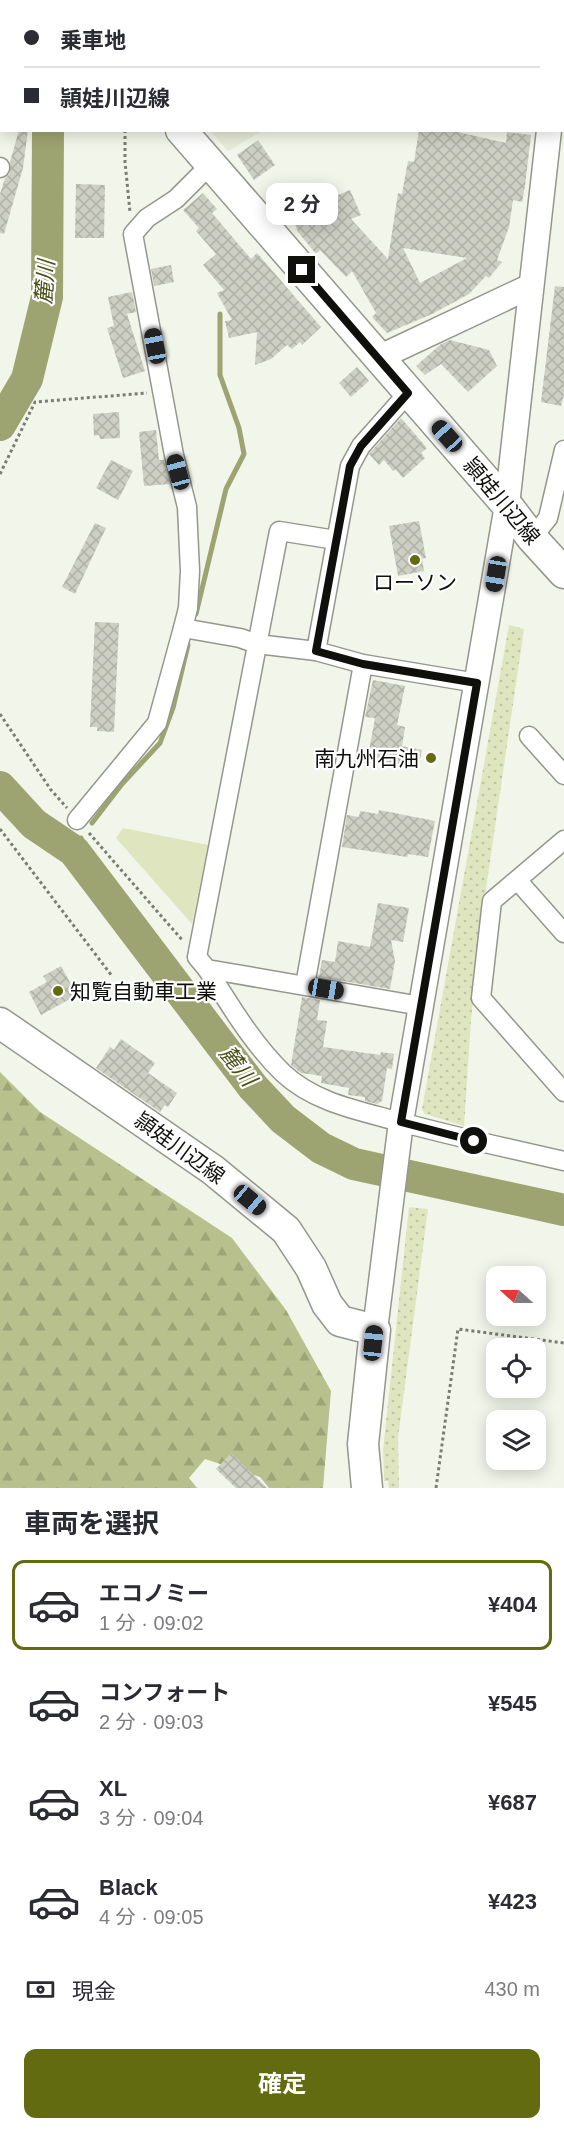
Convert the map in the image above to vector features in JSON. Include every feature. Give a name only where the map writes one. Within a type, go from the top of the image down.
[{"type":"main road","name":"頴娃川辺線","points":[[183,132],[564,573]]},
{"type":"main road","name":"頴娃川辺線","points":[[0,1023],[213,1170],[286,1230],[311,1269],[327,1304],[340,1321],[375,1330]]},
{"type":"main road","points":[[367,1488],[363,1444],[375,1330]]},
{"type":"street","points":[[375,1330],[400,1127],[507,505],[549,132]]},
{"type":"street","points":[[77,820],[157,723],[188,608],[190,571],[187,507],[174,455],[164,391],[133,234],[147,218],[176,199],[210,165]]},
{"type":"street","points":[[378,358],[531,286]]},
{"type":"street","points":[[316,651],[350,466],[361,446],[408,393]]},
{"type":"street","points":[[532,538],[548,518],[564,450]]},
{"type":"street","points":[[336,540],[279,531],[257,644],[202,963],[247,1030],[283,1073],[304,1089],[334,1105],[400,1127],[564,1161]]},
{"type":"street","points":[[183,628],[240,638],[257,644],[316,651],[363,664],[477,683]]},
{"type":"street","points":[[305,986],[363,664]]},
{"type":"street","points":[[529,736],[564,775]]},
{"type":"street","points":[[564,840],[492,901],[481,998],[564,1092]]},
{"type":"street","points":[[518,881],[564,933]]},
{"type":"street","points":[[202,963],[305,986],[422,1006]]},
{"type":"path","points":[[125,132],[125,162],[133,234]]},
{"type":"path","points":[[0,474],[35,402],[164,391]]},
{"type":"path","points":[[0,714],[51,790],[202,963]]},
{"type":"path","points":[[0,829],[112,976]]},
{"type":"path","points":[[436,1488],[458,1329],[564,1343]]},
{"type":"shaded area","points":[[211,132],[260,132],[228,151]]},
{"type":"green space","points":[[509,625],[524,629],[485,895],[471,1020],[464,1126],[425,1114],[422,1109]]},
{"type":"green space","points":[[123,828],[208,845],[192,924],[116,838]]},
{"type":"green space","points":[[0,1072],[40,1112],[232,1238],[286,1310],[331,1391],[323,1488],[269,1488],[260,1477],[205,1459],[189,1478],[197,1488],[0,1488]]},
{"type":"green space","points":[[409,1207],[428,1209],[398,1438],[399,1488],[389,1488],[388,1481],[384,1481],[383,1450]]},
{"type":"building","points":[[18,132],[28,132],[23,168],[4,234],[0,233],[0,194],[5,178],[10,173],[10,162]]},
{"type":"building","points":[[419,132],[458,132],[506,143],[507,132],[531,135],[522,202],[513,200],[509,227],[497,260],[502,262],[489,278],[486,276],[469,294],[432,314],[387,333],[372,317],[376,313],[352,271],[346,277],[320,250],[316,254],[298,232],[286,202],[300,197],[302,202],[318,195],[319,198],[324,195],[326,200],[350,190],[361,215],[351,219],[388,259],[398,193],[402,194],[408,161],[414,162]],"holes":[[[403,248],[467,258],[420,283]]]},
{"type":"building","points":[[258,140],[275,165],[254,180],[237,155]]},
{"type":"building","points":[[76,184],[105,185],[104,238],[75,238]]},
{"type":"building","points":[[203,193],[217,209],[212,213],[251,259],[257,253],[321,327],[302,345],[300,342],[292,349],[287,345],[271,359],[255,365],[257,332],[229,338],[225,321],[232,320],[217,293],[224,290],[203,265],[216,254],[196,231],[199,228],[183,210]]},
{"type":"building","points":[[171,265],[174,282],[154,286],[151,269]]},
{"type":"building","points":[[555,286],[564,287],[564,395],[561,406],[541,402]]},
{"type":"building","points":[[132,292],[136,312],[127,314],[145,371],[123,378],[107,328],[114,326],[108,297]]},
{"type":"building","points":[[450,340],[489,350],[497,366],[468,392],[441,364],[425,375],[416,366],[441,344]]},
{"type":"building","points":[[357,367],[369,381],[351,397],[339,383]]},
{"type":"building","points":[[119,412],[120,438],[100,439],[99,435],[94,436],[93,414]]},
{"type":"building","points":[[401,418],[427,448],[421,453],[425,458],[403,478],[384,460],[379,465],[369,454]]},
{"type":"building","points":[[156,430],[159,460],[164,460],[170,484],[144,486],[139,432]]},
{"type":"building","points":[[111,460],[133,471],[118,500],[96,488]]},
{"type":"building","points":[[419,521],[426,558],[422,559],[424,571],[398,576],[389,526]]},
{"type":"building","points":[[95,523],[106,528],[75,594],[62,587]]},
{"type":"building","points":[[95,622],[119,623],[114,732],[97,731],[97,727],[90,727]]},
{"type":"building","points":[[373,680],[405,686],[397,725],[405,727],[402,746],[422,750],[418,768],[398,764],[397,768],[367,762],[375,718],[365,717]]},
{"type":"building","points":[[379,810],[435,821],[428,857],[408,854],[407,857],[342,847],[347,815],[359,817],[360,811],[378,814]]},
{"type":"building","points":[[378,903],[409,908],[403,942],[391,940],[395,961],[390,989],[319,977],[322,960],[335,962],[338,941],[370,947]]},
{"type":"building","points":[[61,966],[77,995],[41,1015],[29,992],[47,982],[43,976]]},
{"type":"building","points":[[302,997],[320,1000],[317,1020],[327,1021],[323,1047],[380,1055],[381,1052],[394,1054],[392,1069],[387,1068],[382,1101],[377,1104],[365,1101],[365,1097],[348,1095],[349,1088],[321,1083],[322,1076],[301,1073],[291,1065]]},
{"type":"building","points":[[121,1039],[155,1063],[148,1073],[177,1093],[168,1107],[165,1105],[160,1112],[96,1068],[110,1047],[114,1050]]},
{"type":"building","points":[[231,1453],[267,1488],[236,1488],[216,1469]]},
{"type":"waterway","name":"麓川","points":[[0,425],[27,379],[47,297],[48,132]]},
{"type":"waterway","points":[[196,614],[226,489],[244,454],[239,428],[220,375],[220,314]]},
{"type":"waterway","points":[[92,823],[122,784],[160,743],[173,708],[188,645]]},
{"type":"waterway","name":"麓川","points":[[0,787],[34,824],[74,851],[253,1087],[283,1119],[321,1148],[354,1164],[564,1210]]},
{"type":"waterway","points":[[74,851],[81,838]]},
{"type":"place","name":"ローソン","points":[[415,560]]},
{"type":"place","name":"南九州石油","points":[[431,758]]},
{"type":"place","name":"知覧自動車工業","points":[[58,991]]},
{"type":"route","points":[[302,270],[408,393],[361,446],[350,466],[316,651],[363,664],[477,683],[401,1122],[474,1141]]}]
